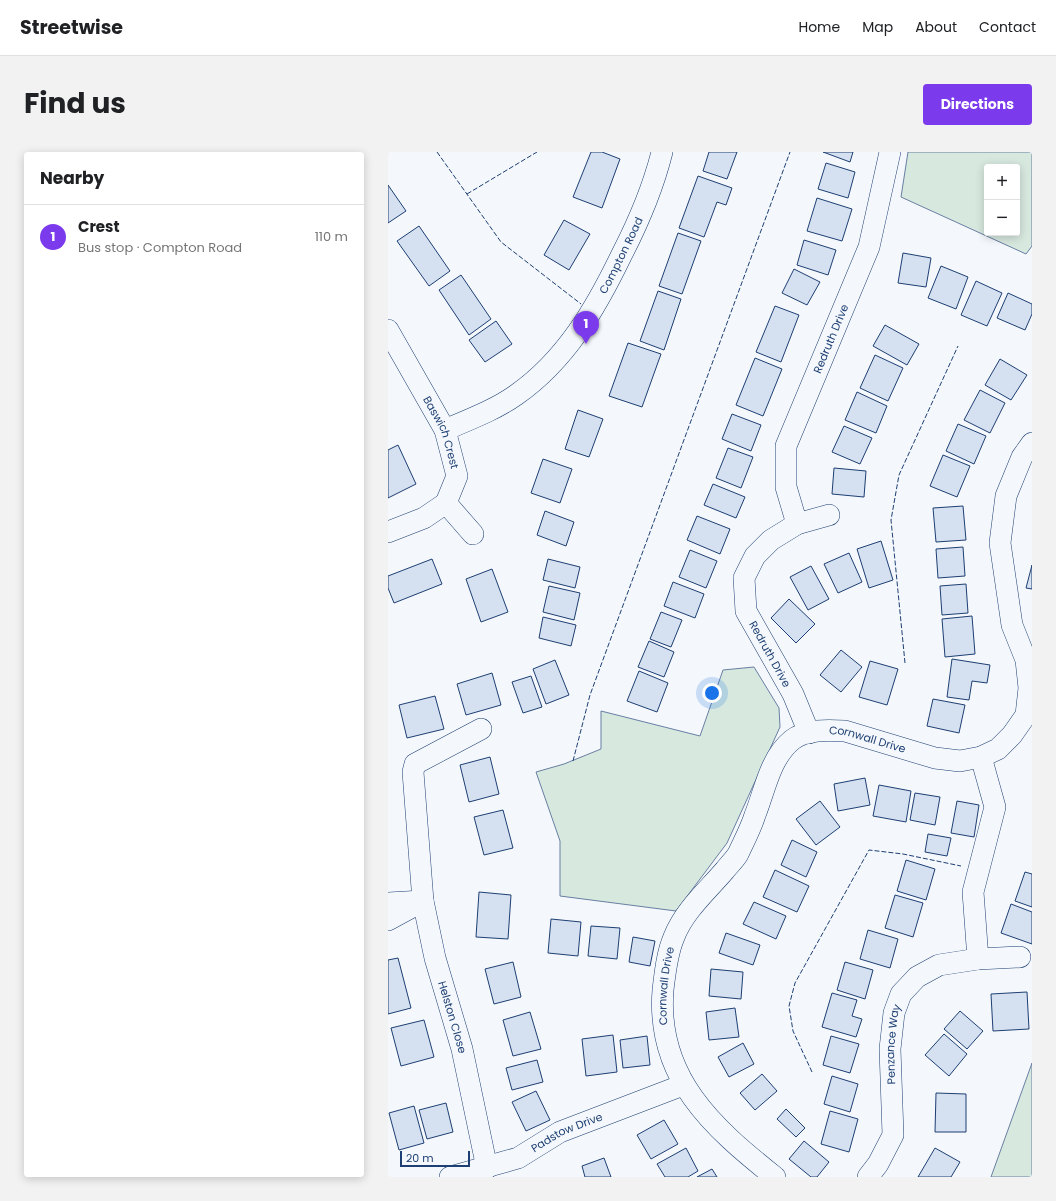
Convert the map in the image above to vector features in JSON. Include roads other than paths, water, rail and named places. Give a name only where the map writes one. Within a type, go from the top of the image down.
[{"type":"street","name":"Compton Road","points":[[445,430],[515,396],[545,371],[569,344],[590,314],[633,232],[650,193],[662,152]]},
{"type":"street","name":"Redruth Drive","points":[[797,524],[786,487],[786,446],[869,247],[890,152]]},
{"type":"street","name":"Baswich Crest","points":[[388,330],[445,430],[456,476],[446,503]]},
{"type":"street","name":"Cornwall Drive","points":[[775,1177],[720,1131],[683,1085],[667,1048],[661,1013],[665,970],[674,937],[690,909],[737,855],[755,816],[765,786],[778,756],[793,740],[809,733],[832,730],[845,731],[935,758],[960,761],[981,757],[998,750],[1012,736],[1026,715],[1029,688],[1026,660],[1012,625],[1000,543],[1006,496],[1022,457],[1032,443]]},
{"type":"street","points":[[388,532],[424,518],[446,503],[473,534]]},
{"type":"street","name":"Redruth Drive","points":[[809,733],[793,694],[746,611],[744,578],[755,556],[771,540],[797,524],[829,515]]},
{"type":"street","name":"Helston Close","points":[[482,729],[414,764],[412,772],[423,901],[435,958],[462,1049],[487,1168]]},
{"type":"street","points":[[978,959],[973,892],[995,808],[981,757]]},
{"type":"street","points":[[388,903],[423,901]]},
{"type":"street","points":[[388,920],[423,901]]},
{"type":"street","name":"Penzance Way","points":[[868,1177],[878,1164],[893,1135],[890,1049],[894,1013],[902,994],[917,977],[939,965],[978,959],[1020,957]]},
{"type":"street","name":"Padstow Drive","points":[[450,1177],[487,1168],[518,1158],[560,1132],[683,1085]]},
{"type":"place","name":"Crest","points":[[586,344]]}]
